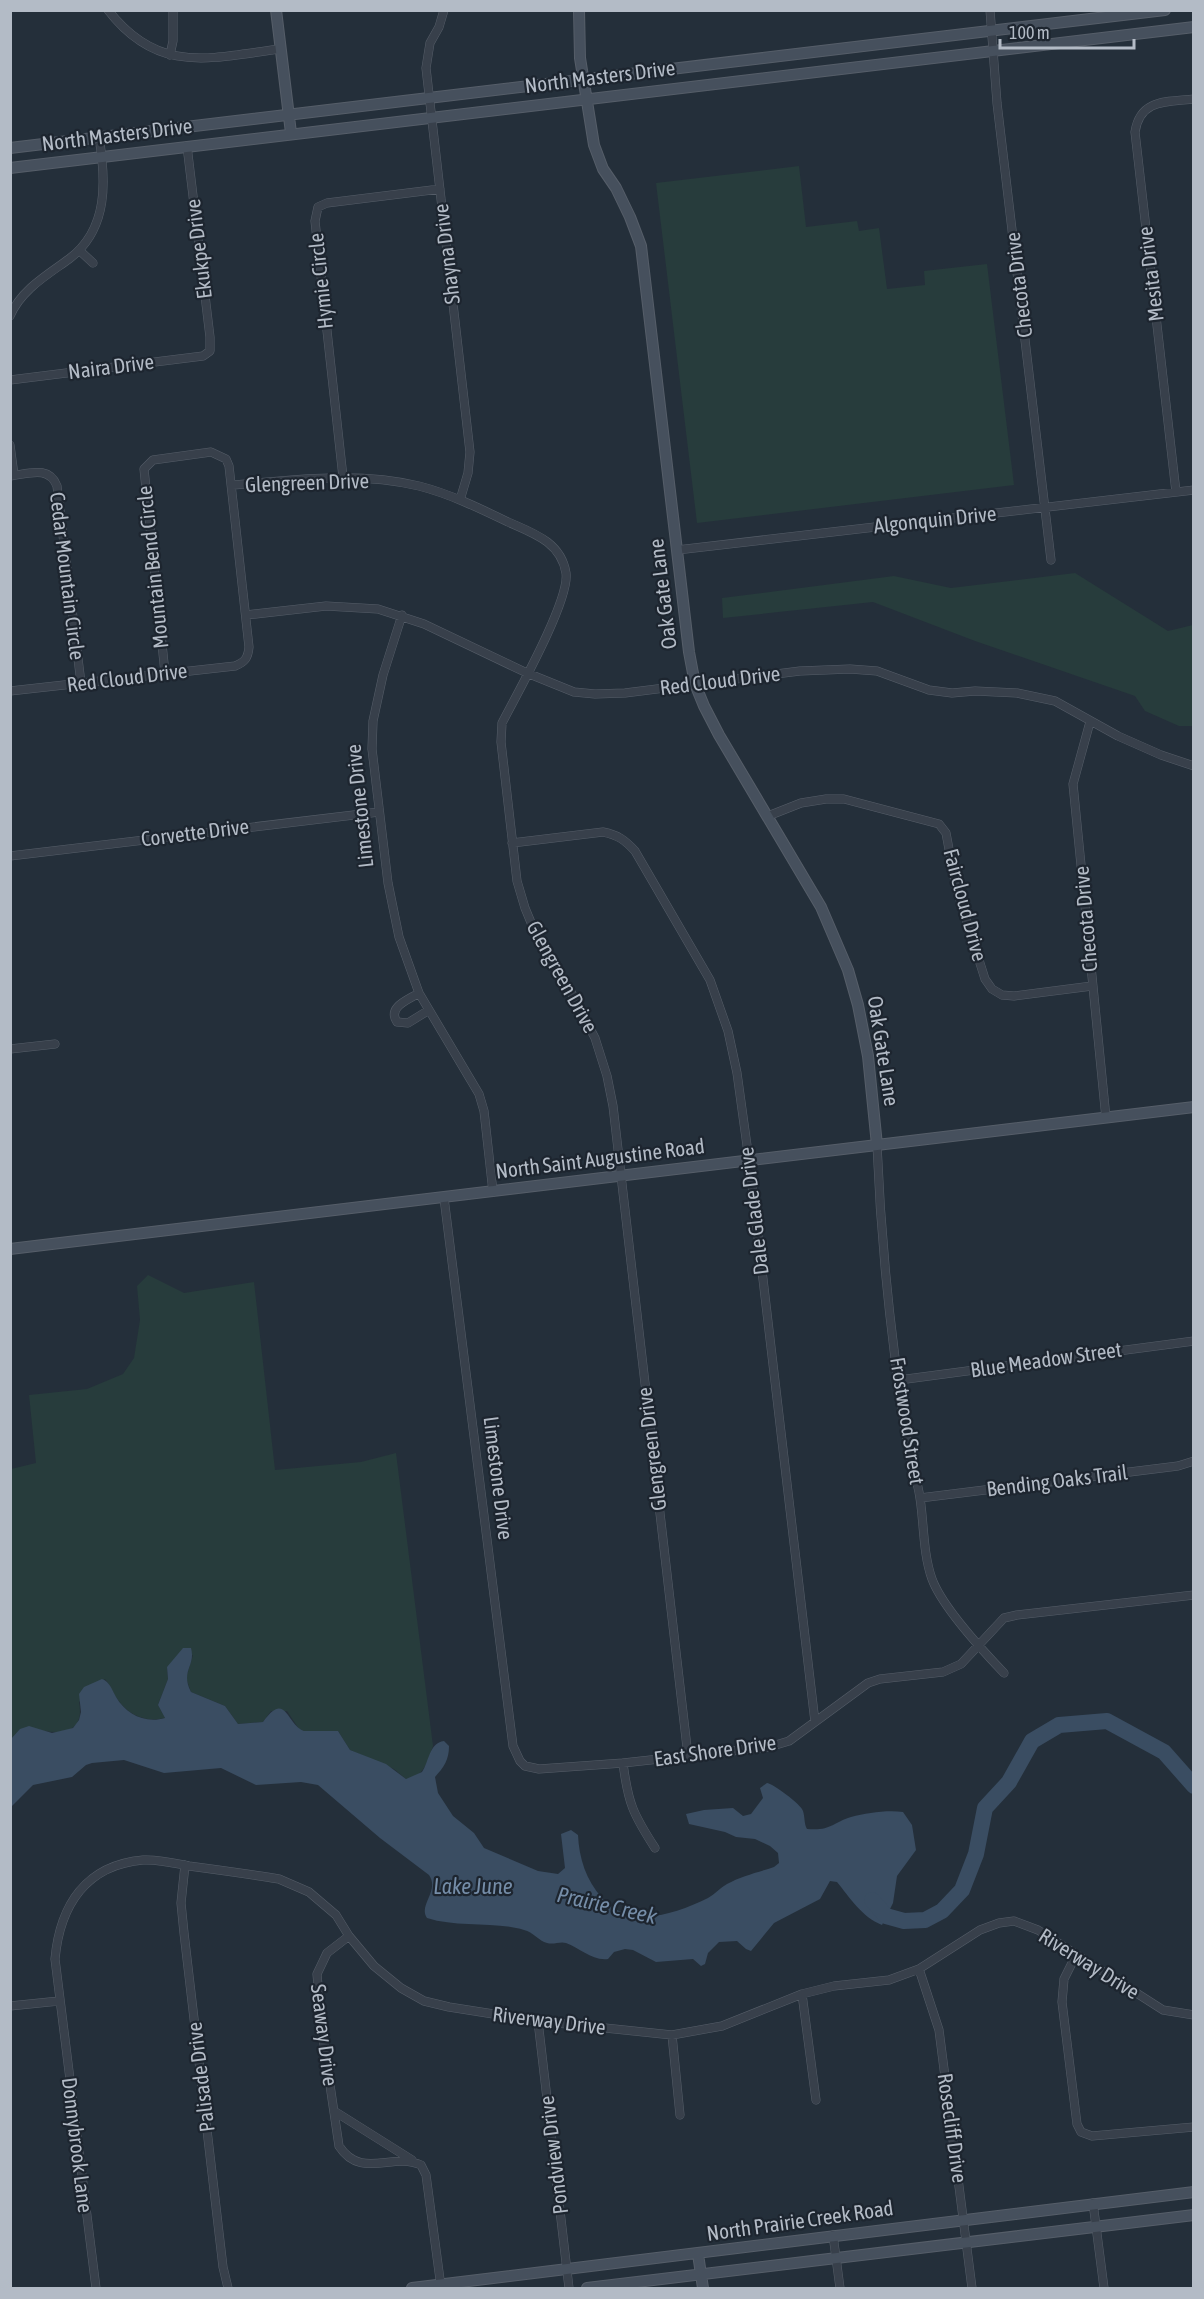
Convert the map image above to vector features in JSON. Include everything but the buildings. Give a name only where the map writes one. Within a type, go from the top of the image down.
[{"type":"main road","points":[[276,10],[291,133]]},
{"type":"main road","name":"Oak Gate Lane","points":[[579,10],[579,37],[589,126],[597,156],[630,217],[641,246],[689,652],[695,684],[719,735],[821,907],[848,970],[858,1005],[868,1056],[878,1145]]},
{"type":"main road","name":"North Masters Drive","points":[[10,148],[1165,10]]},
{"type":"main road","name":"North Masters Drive","points":[[10,168],[1194,27]]},
{"type":"main road","points":[[744,60],[746,79]]},
{"type":"main road","name":"North Saint Augustine Road","points":[[10,1249],[1194,1107]]},
{"type":"main road","name":"North Prairie Creek Road","points":[[412,2289],[698,2254],[751,2245],[1194,2192]]},
{"type":"main road","name":"North Prairie Creek Road","points":[[587,2289],[1194,2215]]},
{"type":"main road","points":[[698,2254],[703,2289]]},
{"type":"street","points":[[108,10],[136,41],[170,55],[197,58],[280,49]]},
{"type":"street","points":[[170,55],[173,41],[173,10]]},
{"type":"street","name":"Shayna Drive","points":[[444,10],[439,27],[430,43],[426,68],[470,452],[468,473],[460,500]]},
{"type":"street","name":"Checota Drive","points":[[990,10],[992,50],[1044,508],[1052,560]]},
{"type":"street","name":"Mesita Drive","points":[[1176,492],[1135,132],[1137,120],[1144,110],[1156,103],[1194,99]]},
{"type":"street","points":[[10,316],[32,287],[79,250],[91,233],[100,213],[105,179],[99,137]]},
{"type":"street","name":"Ekukpe Drive","points":[[187,146],[210,351]]},
{"type":"street","name":"Hymie Circle","points":[[343,477],[315,221],[318,207],[327,203],[440,189]]},
{"type":"street","points":[[79,250],[93,263]]},
{"type":"street","name":"Naira Drive","points":[[10,380],[203,356],[210,351]]},
{"type":"street","points":[[10,445],[12,476]]},
{"type":"street","name":"Mountain Bend Circle","points":[[165,673],[143,476],[144,469],[153,460],[211,452],[226,459],[232,485],[249,647],[248,656],[244,662]]},
{"type":"street","name":"Cedar Mountain Circle","points":[[12,476],[44,472],[51,475],[57,486],[81,683]]},
{"type":"street","name":"Glengreen Drive","points":[[232,485],[343,477],[407,484],[460,500],[544,538],[561,555],[566,574],[565,590],[555,616],[502,723],[501,742],[517,881],[537,937],[571,992],[595,1038],[607,1076],[613,1106],[688,1756]]},
{"type":"street","name":"Algonquin Drive","points":[[677,550],[1194,490]]},
{"type":"street","name":"Red Cloud Drive","points":[[246,615],[326,606],[378,609],[424,624],[559,688],[595,694],[625,693],[800,671],[861,669],[877,671],[929,690],[952,693],[1009,693],[1055,701],[1090,722],[1161,755],[1194,766]]},
{"type":"street","name":"Limestone Drive","points":[[402,615],[380,687],[373,721],[372,749],[393,916],[405,958],[419,993],[479,1094],[484,1110],[493,1192]]},
{"type":"street","name":"Red Cloud Drive","points":[[10,692],[235,666],[244,662]]},
{"type":"street","name":"Checota Drive","points":[[1090,722],[1072,784],[1106,1118]]},
{"type":"street","name":"Faircloud Drive","points":[[768,816],[801,803],[844,799],[939,824],[946,833],[963,912],[985,979],[992,989],[1002,995],[1014,996],[1092,986]]},
{"type":"street","name":"Corvette Drive","points":[[10,856],[379,812]]},
{"type":"street","name":"Dale Glade Drive","points":[[512,843],[603,832],[617,835],[635,851],[714,990],[728,1031],[737,1073],[815,1722]]},
{"type":"street","points":[[419,993],[399,1005],[394,1011],[394,1017],[398,1022],[408,1023],[429,1010]]},
{"type":"street","points":[[10,1049],[55,1044]]},
{"type":"street","name":"Frostwood Street","points":[[878,1145],[880,1220],[899,1380],[932,1580],[941,1596],[978,1645],[1004,1673]]},
{"type":"street","name":"Limestone Drive","points":[[444,1197],[513,1746],[520,1761]]},
{"type":"street","name":"Blue Meadow Street","points":[[899,1380],[1194,1341]]},
{"type":"street","name":"Bending Oaks Trail","points":[[920,1498],[1178,1466],[1194,1461]]},
{"type":"street","name":"East Shore Drive","points":[[520,1761],[525,1766],[539,1769],[623,1763],[769,1747],[789,1741],[868,1683],[880,1679],[943,1672],[961,1664],[1004,1618],[1194,1595]]},
{"type":"street","points":[[623,1763],[627,1794],[634,1815],[655,1848]]},
{"type":"street","name":"Riverway Drive","points":[[59,2001],[55,1959],[57,1938],[70,1902],[90,1881],[124,1863],[146,1860],[279,1879],[292,1883],[309,1892],[336,1915],[349,1936],[374,1966],[400,1988],[424,2001],[538,2022],[672,2035],[722,2026],[802,1994],[834,1986],[889,1980],[920,1970],[980,1930],[999,1923],[1014,1921],[1038,1930],[1163,2010],[1194,2014]]},
{"type":"street","name":"Palisade Drive","points":[[185,1865],[181,1903],[184,1933],[221,2255],[228,2289]]},
{"type":"street","name":"Seaway Drive","points":[[349,1936],[327,1953],[317,1974],[339,2146],[344,2154],[354,2161],[365,2164],[414,2162]]},
{"type":"street","points":[[1076,1955],[1064,1979],[1062,2002],[1077,2124],[1081,2132],[1092,2136],[1194,2127]]},
{"type":"street","name":"Rosecliff Drive","points":[[920,1970],[939,2030],[972,2289]]},
{"type":"street","points":[[802,1994],[816,2100]]},
{"type":"street","points":[[10,2006],[59,2001]]},
{"type":"street","name":"Donnybrook Lane","points":[[59,2001],[96,2289]]},
{"type":"street","name":"Pondview Drive","points":[[538,2022],[569,2289]]},
{"type":"street","points":[[672,2035],[680,2115]]},
{"type":"street","name":"Seaway Drive","points":[[334,2111],[421,2165],[426,2175],[441,2287]]},
{"type":"street","points":[[1093,2203],[1104,2289]]},
{"type":"street","points":[[833,2235],[840,2289]]},
{"type":"green space","points":[[799,166],[806,227],[857,221],[859,231],[879,228],[887,289],[925,285],[924,271],[987,264],[1014,485],[697,523],[656,183]]},
{"type":"green space","points":[[1075,573],[1168,631],[1193,625],[1193,726],[1179,726],[1145,711],[1135,696],[975,641],[873,602],[723,618],[722,598],[894,576],[951,588]]},
{"type":"green space","points":[[148,1275],[184,1293],[254,1282],[275,1470],[361,1462],[396,1453],[433,1746],[421,1772],[412,1778],[406,1779],[394,1769],[350,1750],[338,1731],[299,1729],[287,1711],[271,1711],[263,1722],[238,1724],[225,1706],[191,1692],[186,1678],[193,1655],[167,1667],[168,1679],[158,1705],[165,1718],[151,1719],[133,1714],[116,1698],[105,1679],[79,1702],[80,1714],[73,1728],[66,1731],[48,1732],[29,1727],[11,1739],[11,1469],[36,1463],[29,1395],[87,1389],[123,1374],[134,1358],[140,1320],[137,1286]]},
{"type":"water","name":"Lake June","points":[[183,1648],[191,1648],[192,1660],[187,1679],[191,1692],[225,1706],[238,1724],[263,1722],[271,1713],[281,1709],[304,1731],[338,1731],[350,1750],[386,1764],[406,1779],[422,1772],[432,1749],[439,1742],[444,1741],[449,1746],[449,1751],[445,1763],[435,1777],[438,1793],[453,1816],[474,1833],[484,1848],[538,1871],[558,1874],[565,1868],[561,1834],[571,1830],[578,1835],[582,1860],[592,1884],[613,1908],[626,1914],[653,1916],[681,1909],[708,1898],[732,1881],[774,1867],[779,1863],[778,1853],[770,1846],[755,1839],[736,1837],[725,1832],[689,1824],[686,1814],[733,1808],[743,1816],[751,1814],[763,1798],[760,1788],[767,1783],[798,1804],[804,1813],[807,1829],[826,1828],[863,1814],[903,1812],[912,1825],[916,1850],[897,1876],[893,1903],[882,1925],[862,1912],[837,1882],[830,1881],[820,1899],[774,1923],[751,1951],[737,1941],[719,1942],[708,1953],[705,1964],[701,1966],[693,1959],[656,1962],[633,1950],[625,1949],[614,1952],[608,1959],[602,1959],[566,1943],[547,1943],[527,1931],[513,1927],[451,1923],[427,1918],[425,1908],[432,1887],[429,1875],[380,1838],[318,1785],[301,1782],[256,1785],[221,1768],[164,1773],[124,1760],[92,1763],[86,1765],[72,1777],[33,1785],[11,1807],[11,1739],[20,1729],[29,1726],[52,1733],[73,1728],[81,1712],[79,1694],[84,1687],[102,1679],[109,1684],[120,1703],[131,1713],[150,1720],[165,1718],[158,1705],[168,1679],[167,1667]]},
{"type":"waterway","name":"Prairie Creek","points":[[872,1900],[886,1916],[904,1921],[925,1920],[942,1911],[962,1890],[976,1854],[985,1808],[1009,1782],[1032,1741],[1059,1725],[1107,1721],[1164,1752],[1194,1786]]}]
